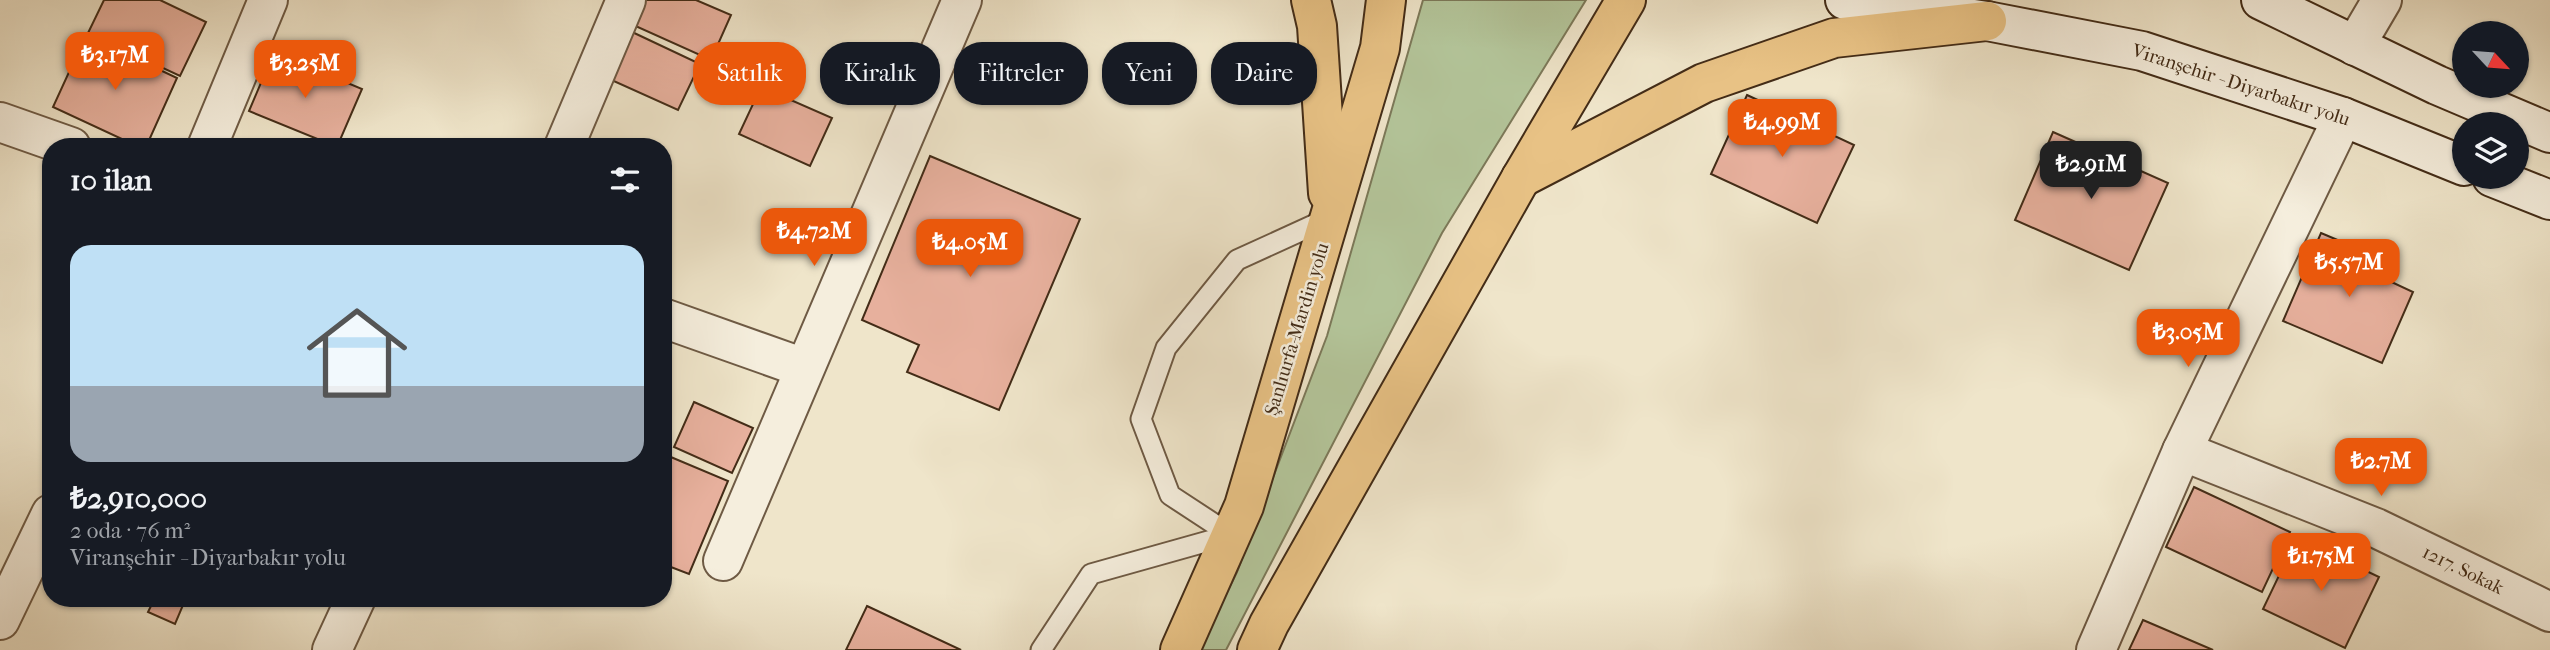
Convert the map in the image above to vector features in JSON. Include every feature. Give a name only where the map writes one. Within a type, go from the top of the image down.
[{"type":"highway","points":[[1311,0],[1317,26],[1330,218]]},
{"type":"highway","name":"Şanlıurfa-Mardin yolu","points":[[1180,650],[1244,506],[1380,48],[1386,0]]},
{"type":"highway","points":[[1257,650],[1269,624],[1521,178],[1626,0]]},
{"type":"highway","points":[[1521,178],[1704,83],[1834,38],[1987,21]]},
{"type":"street","points":[[211,138],[268,0]]},
{"type":"street","points":[[568,138],[626,0]]},
{"type":"street","points":[[723,561],[962,0]]},
{"type":"street","name":"Viranşehir - Diyarbakır yolu","points":[[1845,0],[1987,21],[2142,51],[2343,117],[2452,161]]},
{"type":"street","points":[[2261,0],[2437,85],[2550,133]]},
{"type":"street","points":[[2355,46],[2382,0]]},
{"type":"street","points":[[2096,650],[2182,451],[2343,117]]},
{"type":"street","points":[[0,122],[45,138]]},
{"type":"street","points":[[2522,189],[2550,200]]},
{"type":"street","points":[[672,321],[804,368]]},
{"type":"street","name":"1217. Sokak","points":[[2182,451],[2376,528],[2550,612]]},
{"type":"street","points":[[0,620],[42,533]]},
{"type":"street","points":[[332,650],[352,607]]},
{"type":"lane","points":[[1231,535],[1170,495],[1141,419],[1166,348],[1237,260],[1330,218]]},
{"type":"lane","points":[[1041,650],[1091,574],[1231,535]]},
{"type":"green space","points":[[1423,0],[1586,0],[1442,233],[1226,650],[1199,650],[1237,572],[1327,336]]},
{"type":"building","points":[[104,0],[160,0],[206,22],[180,76],[88,33]]},
{"type":"building","points":[[642,0],[696,0],[731,15],[719,42],[693,42],[693,52],[631,24]]},
{"type":"building","points":[[630,31],[693,61],[693,79],[678,110],[607,78]]},
{"type":"building","points":[[86,35],[177,78],[150,138],[120,138],[53,107]]},
{"type":"building","points":[[274,52],[362,89],[341,138],[315,138],[249,111]]},
{"type":"building","points":[[1747,95],[1854,145],[1817,223],[1711,174]]},
{"type":"building","points":[[753,105],[802,105],[832,118],[810,166],[739,134]]},
{"type":"building","points":[[2053,132],[2168,183],[2129,270],[2015,220]]},
{"type":"building","points":[[930,156],[1080,219],[999,410],[907,372],[919,345],[862,320]]},
{"type":"building","points":[[2321,233],[2392,263],[2385,279],[2413,292],[2382,363],[2283,321]]},
{"type":"building","points":[[694,402],[753,428],[732,473],[674,447]]},
{"type":"building","points":[[672,458],[728,481],[689,574],[672,567]]},
{"type":"building","points":[[2194,487],[2290,532],[2262,592],[2166,547]]},
{"type":"building","points":[[2297,538],[2379,577],[2345,648],[2263,609]]},
{"type":"building","points":[[867,606],[961,650],[846,650]]},
{"type":"building","points":[[150,607],[182,607],[175,624],[148,612]]},
{"type":"building","points":[[2143,620],[2213,650],[2129,650]]}]
